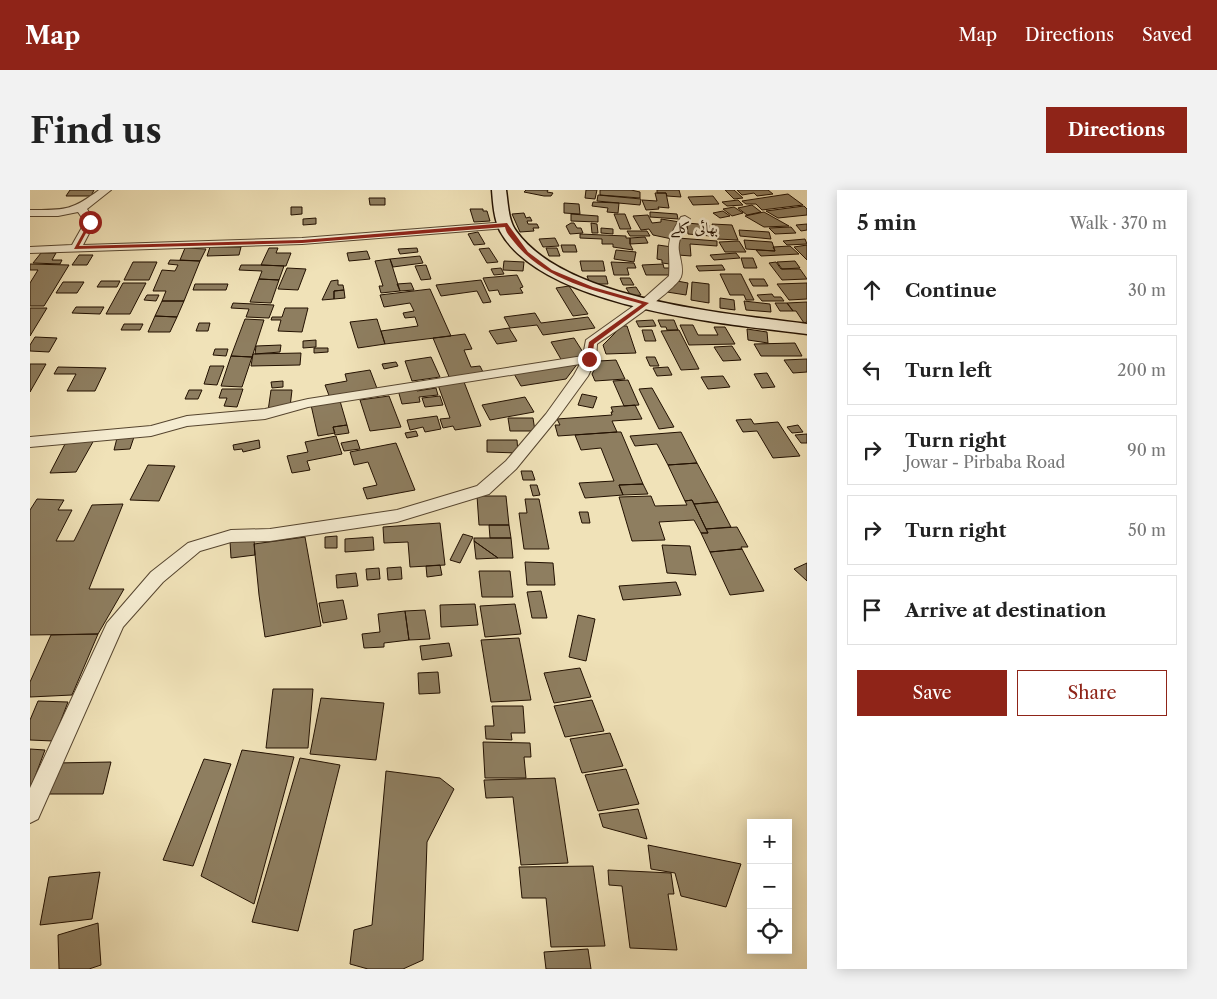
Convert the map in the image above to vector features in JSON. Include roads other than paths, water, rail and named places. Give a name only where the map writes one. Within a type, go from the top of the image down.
[{"type":"main road","points":[[499,190],[508,230],[526,253],[550,271],[591,288],[646,303],[740,320],[807,329]]},
{"type":"street","points":[[30,213],[58,213],[82,208],[106,190]]},
{"type":"street","points":[[76,248],[90,222],[82,208]]},
{"type":"street","points":[[30,812],[116,623],[157,577],[194,547],[231,536],[270,535],[397,516],[483,490],[511,465],[551,417],[581,376],[589,359],[591,343],[646,303],[675,277],[676,262],[673,249],[676,236],[685,219]]},
{"type":"street","points":[[30,250],[302,241],[507,225]]},
{"type":"street","points":[[30,442],[151,431],[187,421],[265,414],[308,403],[589,359]]},
{"type":"district","name":"بھائی كلے","points":[[694,227]]}]
